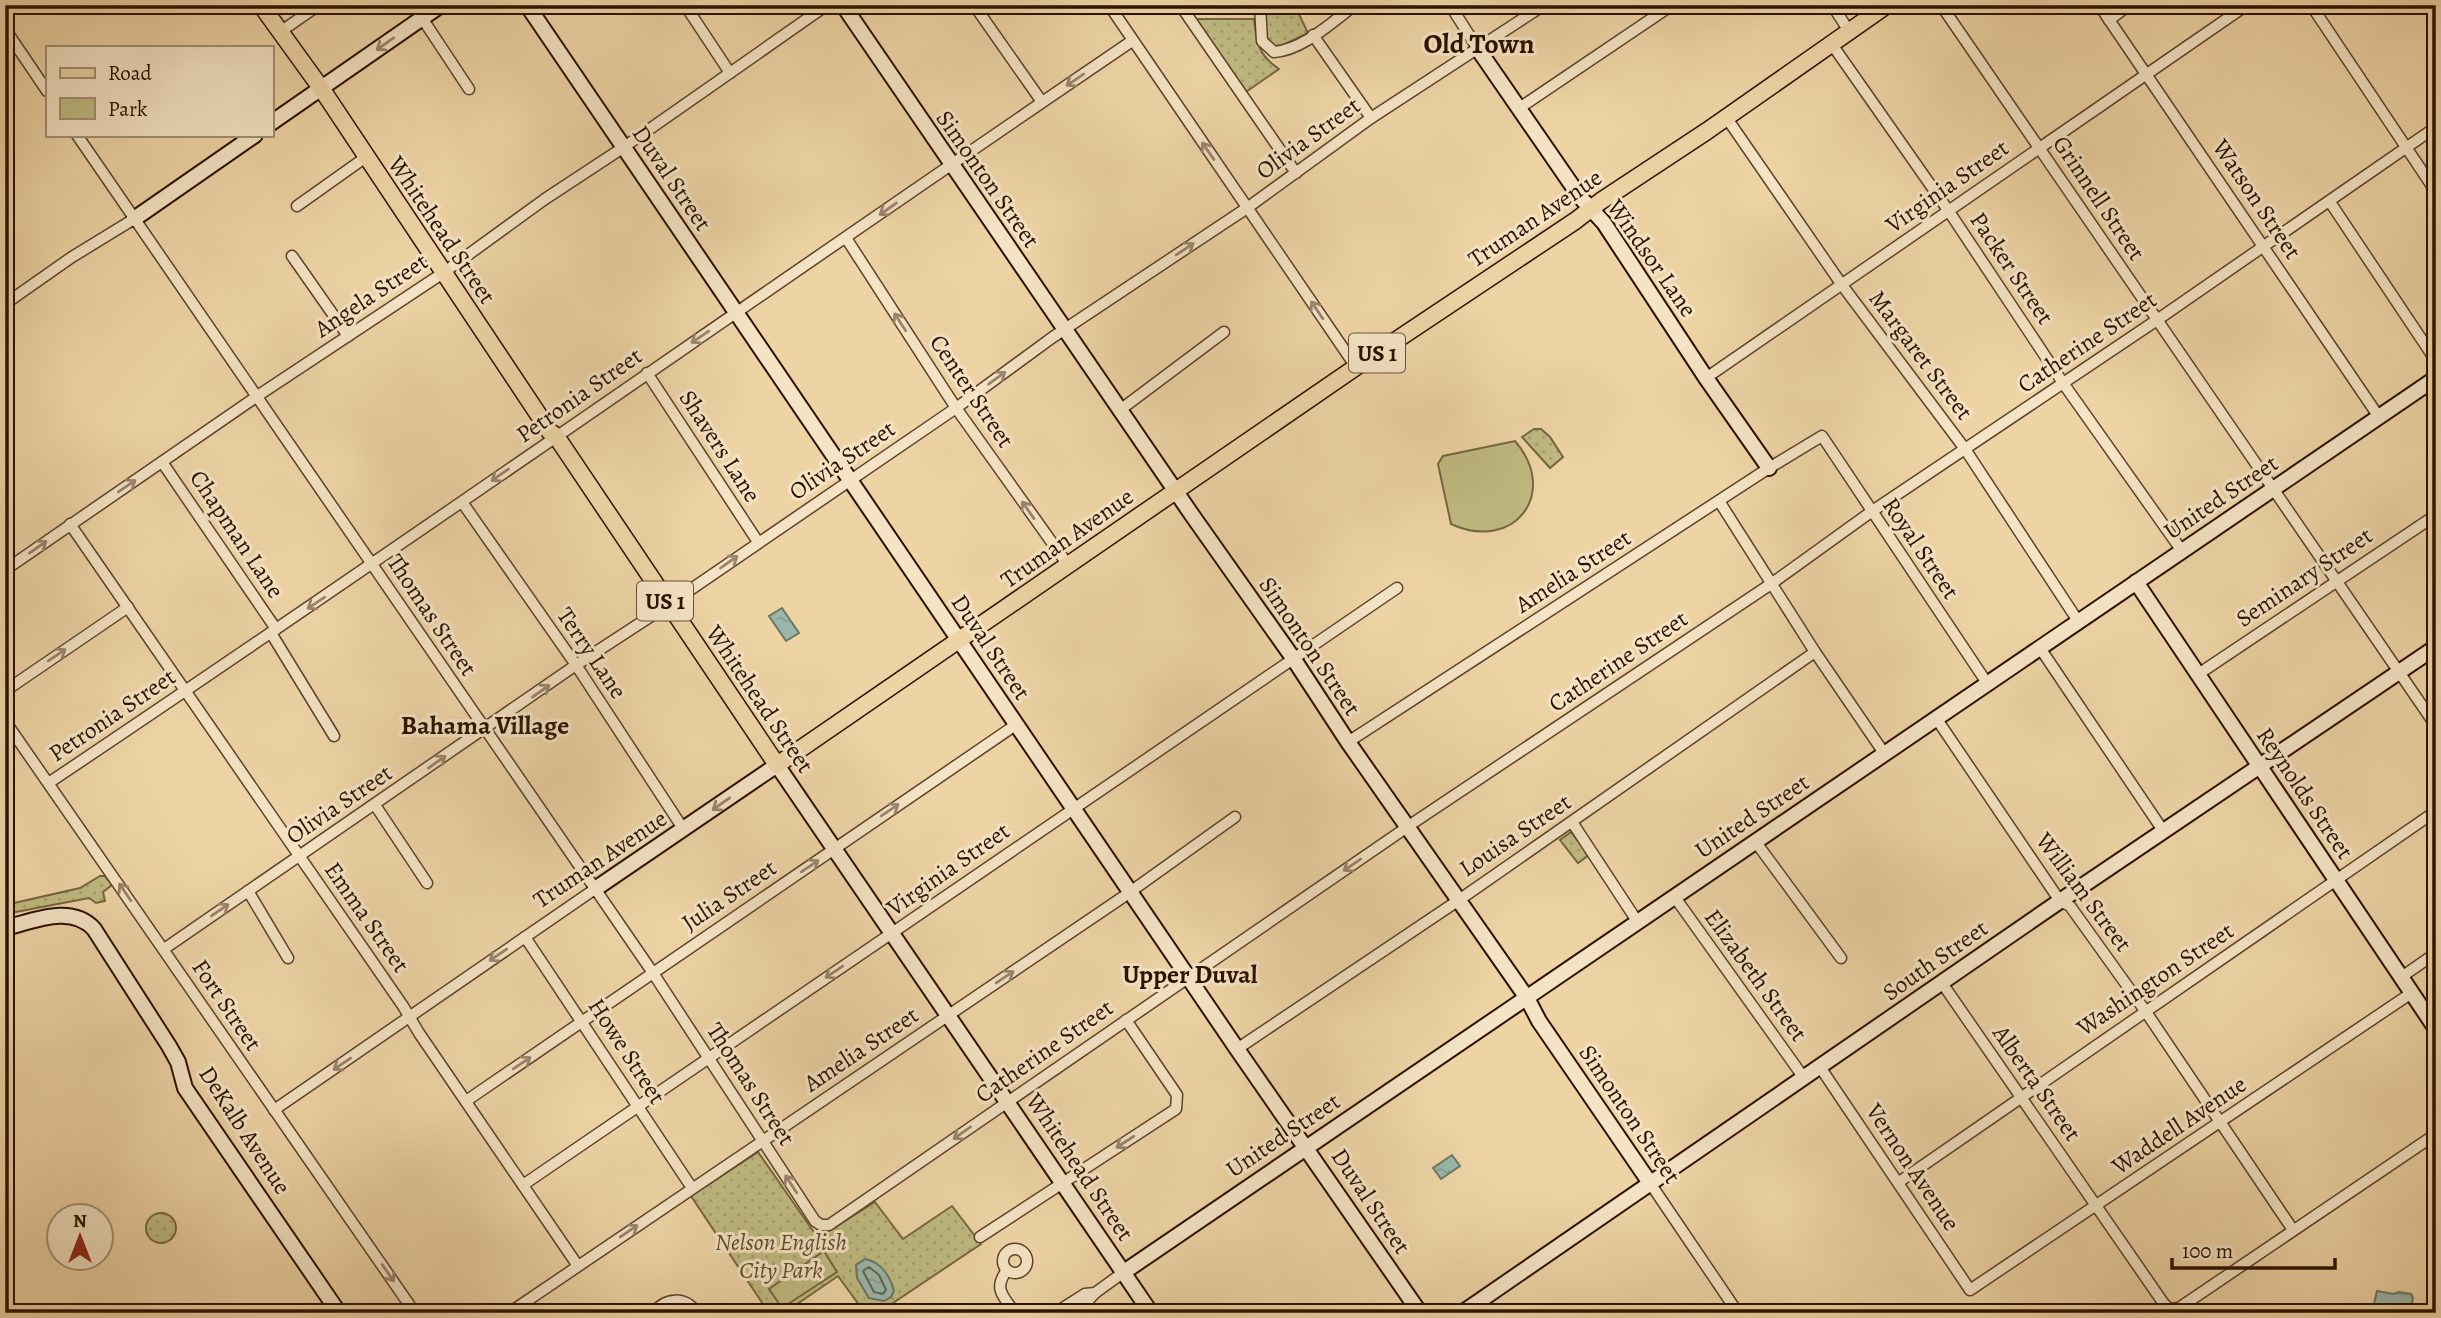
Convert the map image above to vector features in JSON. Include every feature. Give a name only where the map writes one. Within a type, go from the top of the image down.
[{"type":"main road","name":"Whitehead Street","points":[[261,5],[321,88],[550,432],[777,765]]},
{"type":"main road","name":"Truman Avenue","points":[[777,765],[1887,5]]},
{"type":"street","points":[[280,32],[319,5]]},
{"type":"street","points":[[273,122],[441,5]]},
{"type":"street","name":"Duval Street","points":[[527,5],[1237,1049],[1420,1313]]},
{"type":"street","points":[[685,5],[730,73]]},
{"type":"street","name":"Angela Street","points":[[5,569],[443,273],[545,199],[827,5]]},
{"type":"street","name":"Simonton Street","points":[[843,5],[1293,658],[1348,742],[1527,998],[1539,1021],[1738,1313]]},
{"type":"street","points":[[974,5],[1042,102]]},
{"type":"street","points":[[1109,5],[1356,367]]},
{"type":"street","points":[[1185,5],[1185,12],[1296,173]]},
{"type":"street","points":[[1260,5],[1262,41],[1274,52],[1285,51],[1313,35],[1355,5]]},
{"type":"street","name":"Windsor Lane","points":[[1450,5],[1580,197],[1604,223],[1769,468]]},
{"type":"street","name":"Olivia Street","points":[[164,949],[1247,208],[1371,118],[1544,5]]},
{"type":"street","points":[[1518,109],[1672,5]]},
{"type":"street","points":[[1832,5],[1849,31]]},
{"type":"street","name":"Grinnell Street","points":[[1941,5],[2436,726]]},
{"type":"street","name":"Watson Street","points":[[2099,5],[2379,417]]},
{"type":"street","points":[[2109,20],[2129,5]]},
{"type":"street","name":"Virginia Street","points":[[1706,378],[2247,5]]},
{"type":"street","points":[[2311,5],[2436,192]]},
{"type":"street","points":[[422,18],[469,89]]},
{"type":"street","points":[[5,29],[46,90]]},
{"type":"street","points":[[1313,35],[1371,118]]},
{"type":"street","name":"Petronia Street","points":[[50,782],[372,565],[555,436],[1132,41]]},
{"type":"street","name":"Packer Street","points":[[1831,43],[1948,210],[2063,383],[2182,551]]},
{"type":"street","name":"Margaret Street","points":[[1726,117],[1842,285],[1965,449],[2078,621]]},
{"type":"street","name":"Catherine Street","points":[[821,1225],[829,1224],[1770,584],[1871,512],[2263,248],[2436,127]]},
{"type":"street","name":"Thomas Street","points":[[78,136],[653,973],[821,1225]]},
{"type":"street","points":[[5,304],[254,136]]},
{"type":"street","points":[[297,206],[366,157]]},
{"type":"street","points":[[2330,202],[2436,361]]},
{"type":"street","name":"Center Street","points":[[846,238],[956,408],[1068,565]]},
{"type":"street","points":[[292,256],[348,336]]},
{"type":"street","points":[[1120,410],[1224,332]]},
{"type":"street","name":"Shavers Lane","points":[[647,373],[758,542]]},
{"type":"street","name":"United Street","points":[[1076,1313],[1095,1293],[1124,1272],[2436,378]]},
{"type":"street","name":"Amelia Street","points":[[1348,742],[1822,436]]},
{"type":"street","name":"Royal Street","points":[[1822,436],[1987,683]]},
{"type":"street","name":"Chapman Lane","points":[[162,462],[274,631],[334,736]]},
{"type":"street","points":[[1719,501],[1770,584],[1884,753]]},
{"type":"street","name":"Terry Lane","points":[[462,502],[576,665],[684,830]]},
{"type":"street","name":"Seminary Street","points":[[2197,675],[2436,515]]},
{"type":"street","name":"Emma Street","points":[[70,524],[578,1266]]},
{"type":"street","name":"Reynolds Street","points":[[2136,582],[2436,1030]]},
{"type":"street","name":"Virginia Street","points":[[523,1185],[1397,588]]},
{"type":"street","points":[[5,691],[128,607]]},
{"type":"street","name":"South Street","points":[[1462,1313],[2060,901],[2436,647]]},
{"type":"street","points":[[2039,648],[2164,832]]},
{"type":"street","name":"Louisa Street","points":[[1237,1049],[1459,900],[1815,652]]},
{"type":"street","name":"William Street","points":[[1936,718],[2060,901],[2070,906],[2146,1012],[2293,1230]]},
{"type":"street","name":"Julia Street","points":[[466,1101],[1017,724]]},
{"type":"street","name":"Fort Street","points":[[7,725],[50,782],[415,1313]]},
{"type":"street","name":"Truman Avenue","points":[[274,1110],[777,765]]},
{"type":"street","name":"Whitehead Street","points":[[777,765],[1151,1313]]},
{"type":"street","points":[[375,805],[427,883]]},
{"type":"street","name":"Washington Street","points":[[1899,1182],[2436,811]]},
{"type":"street","name":"Amelia Street","points":[[509,1313],[1235,817]]},
{"type":"street","points":[[1572,822],[1637,921]]},
{"type":"street","points":[[1755,841],[1841,958]]},
{"type":"street","points":[[248,891],[288,958]]},
{"type":"street","name":"Elizabeth Street","points":[[1674,897],[1804,1078]]},
{"type":"street","name":"DeKalb Avenue","points":[[5,928],[61,915],[81,918],[94,929],[169,1046],[190,1095],[339,1313]]},
{"type":"street","name":"Howe Street","points":[[525,937],[692,1188]]},
{"type":"street","points":[[2400,978],[2436,953]]},
{"type":"street","name":"Alberta Street","points":[[1942,983],[2170,1309],[2179,1308],[2293,1230]]},
{"type":"street","name":"Waddell Avenue","points":[[1970,1290],[2410,994]]},
{"type":"street","points":[[979,1237],[1176,1109],[1177,1095],[1126,1020]]},
{"type":"street","name":"Vernon Avenue","points":[[1820,1067],[1970,1290]]},
{"type":"street","points":[[2293,1230],[2436,1134]]},
{"type":"street","points":[[1007,1270],[999,1284],[1015,1313]]},
{"type":"street","name":"United Street","points":[[1055,1313],[1085,1294],[1095,1293]]},
{"type":"street","points":[[653,1313],[659,1306],[674,1300],[690,1304],[697,1313]]},
{"type":"green space","points":[[1295,6],[1308,33],[1277,48],[1266,41],[1265,8]]},
{"type":"green space","points":[[1193,19],[1254,19],[1263,54],[1279,69],[1240,96]]},
{"type":"green space","points":[[1534,429],[1541,429],[1550,437],[1563,457],[1550,468],[1522,437]]},
{"type":"green space","points":[[1515,441],[1528,461],[1533,480],[1531,498],[1524,513],[1511,524],[1494,531],[1474,531],[1451,524],[1438,464],[1443,456]]},
{"type":"green space","points":[[1571,832],[1589,855],[1578,863],[1560,840]]},
{"type":"green space","points":[[100,876],[105,876],[112,885],[103,892],[105,901],[96,903],[89,898],[5,914],[5,905],[80,888]]},
{"type":"green space","name":"Nelson English City Park","points":[[758,1152],[818,1238],[875,1202],[903,1239],[952,1206],[981,1244],[878,1313],[865,1313],[838,1276],[784,1313],[769,1313],[691,1196]]},
{"type":"green space","points":[[161,1213],[171,1218],[176,1228],[171,1238],[161,1243],[151,1238],[146,1228],[151,1218]]},
{"type":"green space","points":[[824,1251],[837,1272],[782,1308],[769,1289]]},
{"type":"water","points":[[782,608],[799,633],[786,641],[769,616]]},
{"type":"water","points":[[1452,1155],[1460,1166],[1441,1179],[1433,1168]]},
{"type":"water","points":[[865,1259],[880,1266],[890,1280],[894,1291],[891,1297],[884,1301],[869,1298],[857,1278],[856,1265]]},
{"type":"water","points":[[2377,1291],[2411,1294],[2411,1309],[2401,1307],[2397,1310],[2377,1311],[2374,1304]]},
{"type":"district","name":"Old Town","points":[[1479,44]]},
{"type":"district","name":"Bahama Village","points":[[485,725]]},
{"type":"district","name":"Upper Duval","points":[[1190,974]]}]
